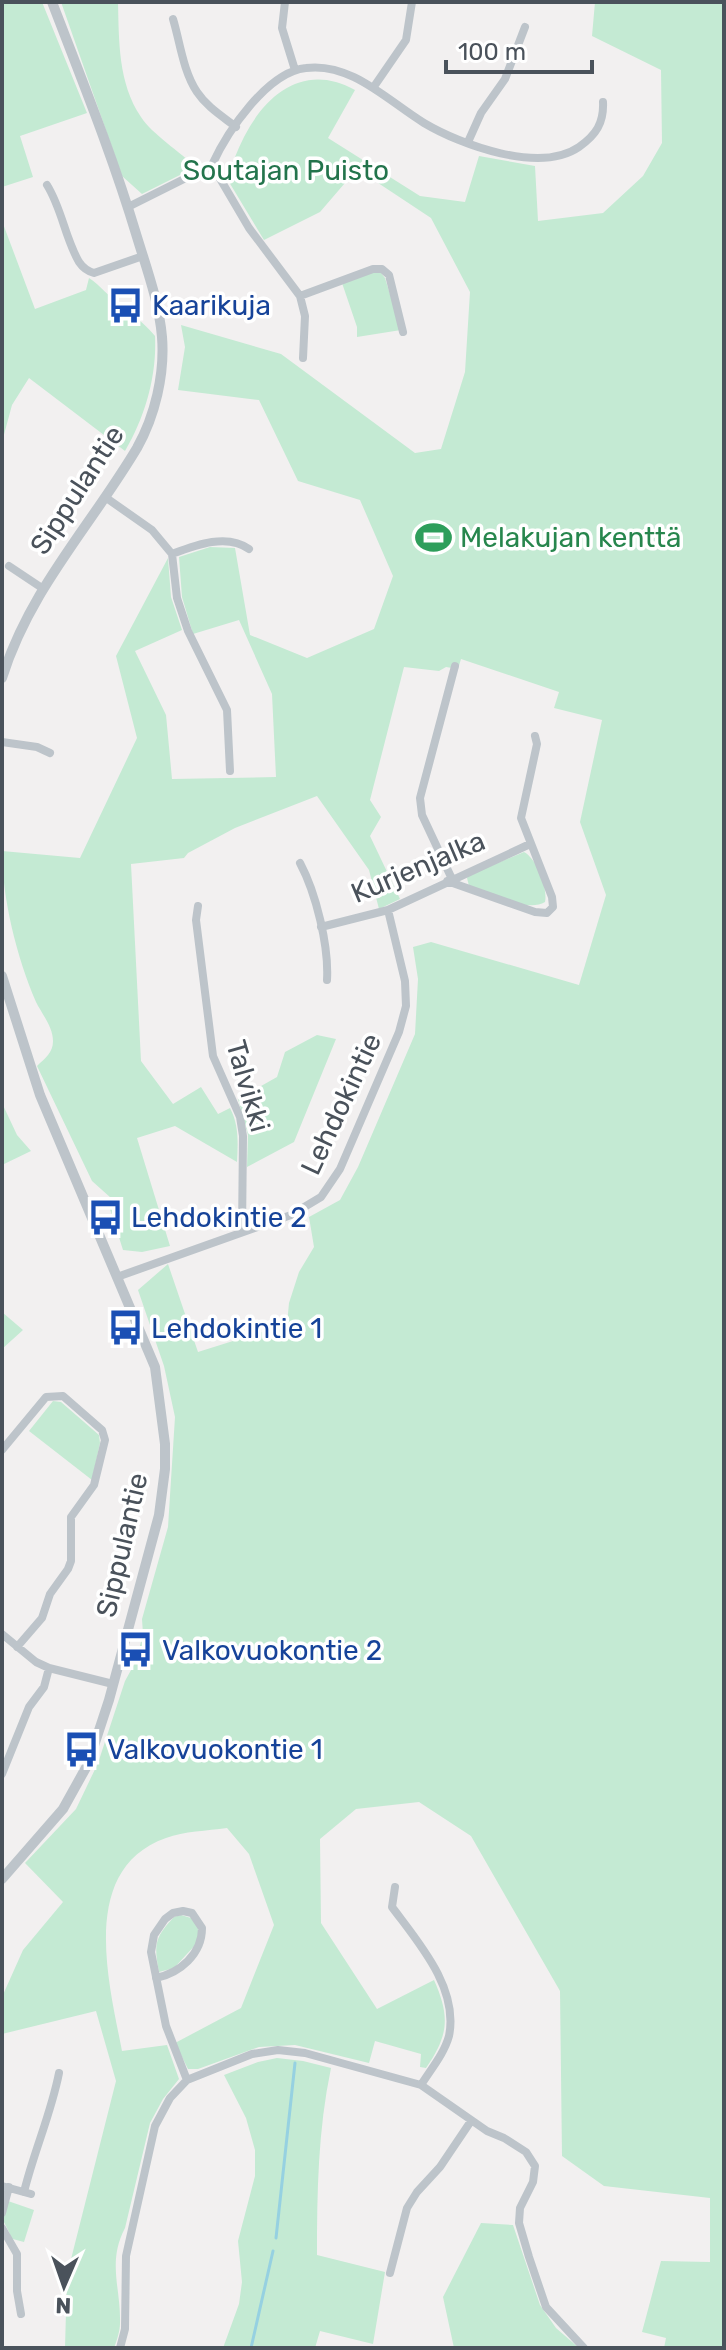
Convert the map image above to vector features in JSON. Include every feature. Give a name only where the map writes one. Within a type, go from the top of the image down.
[{"type":"street","name":"Sippulantie","points":[[2,678],[14,644],[42,588],[139,445],[160,378],[162,353],[156,296],[128,207],[52,2]]},
{"type":"street","points":[[285,2],[282,28],[295,70]]},
{"type":"street","points":[[373,88],[406,40],[412,2]]},
{"type":"street","points":[[173,19],[197,93],[236,127]]},
{"type":"street","points":[[468,142],[481,113],[505,79],[525,27]]},
{"type":"street","points":[[128,207],[212,165],[261,94],[276,80],[295,70],[323,67],[347,73],[444,134],[534,159],[553,159],[573,151],[590,139],[604,116],[603,102]]},
{"type":"street","points":[[212,165],[249,228],[300,296],[305,316],[303,358]]},
{"type":"street","points":[[47,185],[55,198],[79,263],[87,271],[94,273],[143,256]]},
{"type":"street","points":[[300,296],[373,269],[382,269],[389,275],[403,332]]},
{"type":"street","points":[[105,497],[152,530],[172,554],[177,598],[188,631],[227,710],[230,771]]},
{"type":"street","points":[[172,554],[195,545],[221,541],[241,543],[249,549]]},
{"type":"street","points":[[9,566],[42,588]]},
{"type":"street","points":[[455,666],[420,798],[422,815],[450,880],[535,912],[547,913],[553,907],[552,897],[521,818],[537,744],[535,736]]},
{"type":"street","points":[[2,742],[37,747],[50,753]]},
{"type":"street","name":"Kurjenjalka","points":[[321,927],[388,910],[530,844]]},
{"type":"street","points":[[300,863],[308,878],[321,927],[328,964],[327,980]]},
{"type":"street","name":"Talvikki","points":[[198,906],[196,920],[213,1056],[240,1117],[243,1136],[242,1232]]},
{"type":"street","name":"Lehdokintie","points":[[117,1277],[291,1215],[321,1197],[340,1169],[399,1032],[406,1006],[405,981],[388,910]]},
{"type":"street","name":"Sippulantie","points":[[2,976],[40,1095],[155,1367],[164,1419],[165,1469],[159,1515],[88,1764],[77,1787],[39,1839],[2,1879]]},
{"type":"street","points":[[2,1450],[46,1397],[51,1395],[63,1396],[102,1430],[105,1440],[94,1485],[71,1517],[71,1561],[68,1569],[50,1594],[42,1618],[17,1647]]},
{"type":"street","points":[[2,1634],[36,1662],[49,1668],[113,1684]]},
{"type":"street","points":[[2,1774],[29,1707],[44,1687],[49,1668]]},
{"type":"street","points":[[395,1887],[392,1907],[431,1963],[447,1999],[451,2019],[442,2054],[421,2085]]},
{"type":"street","points":[[156,1978],[179,1969],[198,1947],[202,1928],[192,1913],[173,1913],[154,1935],[151,1952],[156,1978],[166,2026],[187,2080]]},
{"type":"street","points":[[120,2348],[125,2329],[126,2256],[155,2126],[170,2098],[187,2080],[252,2054],[278,2050],[305,2053],[421,2085],[471,2121],[526,2152],[535,2166],[533,2182],[520,2208],[519,2223],[546,2307],[584,2348]]},
{"type":"street","points":[[2,2213],[5,2186],[27,2193],[34,2153],[52,2110],[59,2073]]},
{"type":"street","points":[[390,2273],[407,2208],[471,2121]]},
{"type":"street","points":[[2,2228],[17,2254],[17,2291],[21,2314]]},
{"type":"green space","points":[[2,2],[42,2],[87,113],[20,136],[33,177],[2,187]]},
{"type":"green space","points":[[61,2],[118,2],[121,61],[133,104],[152,130],[196,167],[142,194],[122,176]]},
{"type":"green space","name":"Soutajan Puisto","points":[[595,2],[724,2],[724,2348],[664,2348],[666,2338],[642,2332],[661,2261],[710,2262],[710,2198],[604,2186],[562,2156],[560,1991],[471,1836],[419,1802],[356,1809],[320,1839],[321,1923],[377,2009],[434,1980],[443,2004],[445,2025],[439,2045],[426,2068],[420,2067],[421,2054],[375,2041],[369,2063],[295,2045],[259,2047],[198,2069],[188,2069],[175,2043],[241,2008],[274,1925],[249,1854],[227,1828],[166,1838],[138,1853],[120,1875],[110,1901],[106,1931],[111,1993],[122,2051],[167,2045],[179,2079],[150,2123],[117,2252],[120,2323],[114,2348],[65,2348],[67,2275],[116,2081],[96,2011],[2,2034],[2,1997],[23,1950],[63,1902],[25,1863],[76,1809],[98,1763],[125,1681],[136,1661],[143,1634],[142,1619],[168,1527],[175,1417],[164,1366],[138,1290],[168,1264],[198,1352],[287,1324],[289,1303],[299,1272],[314,1247],[309,1217],[340,1200],[358,1167],[415,1034],[418,979],[413,947],[431,942],[579,985],[606,895],[580,822],[602,720],[554,708],[559,692],[461,659],[458,669],[446,667],[439,671],[404,667],[370,800],[381,817],[370,836],[400,899],[379,909],[369,870],[317,796],[235,828],[184,858],[131,864],[141,1061],[173,1104],[201,1087],[218,1114],[230,1108],[237,1134],[237,1162],[175,1126],[137,1138],[170,1246],[142,1252],[123,1250],[110,1209],[111,1198],[92,1181],[37,1066],[50,1052],[53,1036],[36,1002],[17,947],[8,908],[2,851],[80,858],[137,738],[116,656],[168,558],[171,597],[182,630],[135,651],[166,715],[172,779],[276,777],[272,694],[239,620],[193,634],[182,597],[179,557],[210,547],[235,548],[250,635],[307,658],[374,629],[393,576],[360,500],[298,481],[259,400],[178,390],[185,347],[181,325],[281,354],[415,453],[441,449],[465,372],[470,292],[431,218],[357,169],[320,212],[264,240],[226,177],[253,121],[276,95],[290,86],[304,81],[337,82],[355,90],[328,138],[420,196],[465,202],[479,156],[535,166],[538,221],[603,213],[643,176],[662,143],[661,70],[592,36]]},
{"type":"green space","points":[[2,221],[35,309],[86,290],[89,278],[155,336],[154,366],[148,396],[125,451],[29,378],[12,405],[2,442]]},
{"type":"green space","points":[[374,272],[381,273],[385,278],[401,330],[357,337],[357,327],[342,283]]},
{"type":"green space","points":[[524,852],[540,874],[545,902],[537,905],[518,904],[469,886],[469,875]]},
{"type":"green space","points":[[317,1035],[336,1039],[294,1142],[247,1167],[248,1135],[238,1099],[277,1077],[285,1052]]},
{"type":"green space","points":[[2,1103],[17,1135],[31,1151],[2,1165]]},
{"type":"green space","points":[[2,1312],[23,1330],[2,1349]]},
{"type":"green space","points":[[53,1401],[61,1402],[99,1435],[92,1480],[29,1431]]},
{"type":"green space","points":[[181,1915],[191,1918],[198,1927],[198,1942],[174,1968],[159,1972],[157,1942],[174,1917]]},
{"type":"green space","points":[[277,2058],[331,2068],[321,2138],[317,2255],[385,2272],[373,2344],[320,2331],[315,2348],[223,2348],[239,2304],[242,2282],[238,2241],[255,2176],[255,2150],[246,2118],[224,2075]]},
{"type":"green space","points":[[8,2201],[34,2210],[24,2242],[9,2238],[3,2220]]},
{"type":"green space","points":[[481,2223],[513,2225],[540,2305],[556,2328],[579,2348],[454,2348],[443,2297]]},
{"type":"waterway","points":[[276,2238],[295,2063]]},
{"type":"waterway","points":[[251,2348],[273,2251]]},
{"type":"place","name":"Kaarikuja","points":[[126,305]]},
{"type":"place","name":"Melakujan kenttä","points":[[434,537]]},
{"type":"place","name":"Lehdokintie 2","points":[[105,1217]]},
{"type":"place","name":"Lehdokintie 1","points":[[125,1328]]},
{"type":"place","name":"Valkovuokontie 2","points":[[136,1650]]},
{"type":"place","name":"Valkovuokontie 1","points":[[81,1749]]}]
